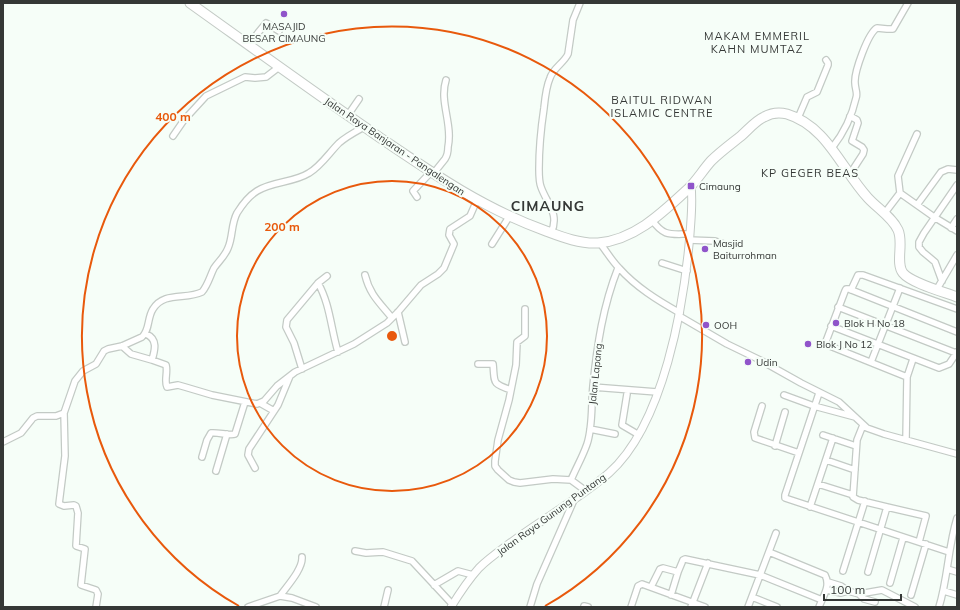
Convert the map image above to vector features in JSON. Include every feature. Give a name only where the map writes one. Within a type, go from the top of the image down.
[{"type":"main road","name":"Jalan Raya Banjaran - Pangalengan","points":[[190,3],[364,127],[432,173],[476,200],[511,218],[551,233],[581,242],[600,243],[619,238],[631,233],[652,220],[691,186],[719,153],[764,116],[776,113],[786,114],[798,118],[814,129],[832,148],[868,197],[894,224],[899,232],[901,240],[900,262],[903,273],[915,281],[957,297]]},
{"type":"street","points":[[551,233],[554,215],[541,187],[539,176],[541,128],[550,78],[568,54],[573,20],[580,3]]},
{"type":"street","points":[[832,148],[842,133],[850,116],[857,95],[855,83],[857,66],[872,33],[877,28],[887,30],[893,29],[908,3]]},
{"type":"street","points":[[248,44],[266,23],[279,31]]},
{"type":"street","points":[[798,118],[807,97],[817,92],[828,65],[826,60]]},
{"type":"street","points":[[173,136],[184,120],[206,96],[245,77],[266,77],[278,67]]},
{"type":"street","points":[[417,197],[413,191],[445,159],[450,137],[449,123],[445,109],[444,87],[446,80]]},
{"type":"street","points":[[348,115],[359,99]]},
{"type":"street","points":[[850,116],[857,120],[858,123],[852,141],[864,150],[850,174]]},
{"type":"street","points":[[96,607],[98,594],[96,590],[82,585],[85,549],[76,546],[77,510],[74,505],[64,506],[58,504],[65,456],[64,413],[75,381],[83,371],[96,364],[104,351],[122,346],[146,334],[152,310],[164,299],[199,294],[204,290],[214,270],[229,247],[236,214],[250,197],[258,190],[295,180],[308,174],[316,168],[338,144],[348,136],[364,127]]},
{"type":"street","points":[[884,214],[900,193],[898,176],[917,134]]},
{"type":"street","points":[[917,205],[941,172],[948,169],[957,170]]},
{"type":"street","points":[[942,281],[935,262],[919,247],[919,242],[934,217],[957,185]]},
{"type":"street","name":"Jalan Raya Gunung Puntang","points":[[452,606],[473,575],[484,564],[495,554],[536,524],[574,500],[609,472],[625,456],[639,435],[657,392],[668,358],[679,314],[687,271],[692,202],[691,186]]},
{"type":"street","points":[[900,193],[957,231]]},
{"type":"street","points":[[122,346],[131,354],[166,366],[166,384],[168,387],[178,385],[212,395],[245,402],[260,403],[264,401],[277,386],[290,376],[354,344],[371,334],[392,318],[421,285],[438,274],[444,268],[454,244],[449,235],[450,229],[470,216],[476,200]]},
{"type":"street","points":[[492,244],[511,218]]},
{"type":"street","points":[[951,228],[957,219]]},
{"type":"street","points":[[652,220],[660,230],[668,234],[715,241],[724,244]]},
{"type":"street","points":[[600,243],[618,268],[649,294],[727,344],[843,405],[867,428],[957,454]]},
{"type":"street","points":[[937,289],[957,256]]},
{"type":"street","points":[[662,263],[687,271]]},
{"type":"street","name":"Jalan Lapang","points":[[571,480],[587,443],[590,429],[593,387],[602,319],[610,289],[618,268]]},
{"type":"street","points":[[365,275],[369,290],[392,318]]},
{"type":"street","points":[[851,290],[858,275],[900,288],[957,309]]},
{"type":"street","points":[[302,369],[286,324],[290,315],[318,283],[327,276]]},
{"type":"street","points":[[318,283],[324,293],[338,352]]},
{"type":"street","points":[[871,362],[900,288]]},
{"type":"street","points":[[907,377],[826,345],[825,342],[846,289],[957,332]]},
{"type":"street","points":[[831,326],[939,368],[949,364],[957,353],[838,307]]},
{"type":"street","points":[[525,309],[526,331],[522,339],[517,342],[516,365],[512,390],[496,455],[495,466],[509,480],[520,483],[553,479],[571,480],[586,491]]},
{"type":"street","points":[[398,312],[405,342]]},
{"type":"street","points":[[146,334],[152,338],[155,344],[152,360]]},
{"type":"street","points":[[906,440],[907,377],[914,359]]},
{"type":"street","points":[[478,364],[494,364],[493,377],[495,381],[501,386],[512,390]]},
{"type":"street","points":[[255,468],[248,455],[248,451],[278,405],[290,376]]},
{"type":"street","points":[[593,387],[657,392]]},
{"type":"street","points":[[819,393],[784,495],[787,499],[949,552]]},
{"type":"street","points":[[627,394],[622,425],[639,435]]},
{"type":"street","points":[[784,395],[814,406],[855,418]]},
{"type":"street","points":[[202,457],[210,434],[218,433],[233,435],[236,432],[245,402]]},
{"type":"street","points":[[260,403],[274,411]]},
{"type":"street","points":[[762,406],[754,436],[756,439],[798,453]]},
{"type":"street","points":[[775,446],[785,412]]},
{"type":"street","points":[[3,442],[21,433],[37,416],[56,416],[64,413]]},
{"type":"street","points":[[853,495],[856,446],[858,434],[863,425]]},
{"type":"street","points":[[590,429],[614,434]]},
{"type":"street","points":[[216,471],[227,434]]},
{"type":"street","points":[[823,435],[856,446]]},
{"type":"street","points":[[810,507],[833,438]]},
{"type":"street","points":[[826,460],[855,470]]},
{"type":"street","points":[[818,484],[853,495],[854,498],[926,516],[919,542]]},
{"type":"street","points":[[530,607],[537,584],[574,500]]},
{"type":"street","points":[[843,571],[865,501]]},
{"type":"street","points":[[868,572],[887,507]]},
{"type":"street","points":[[939,607],[944,591],[949,552],[956,522]]},
{"type":"street","points":[[748,607],[776,533]]},
{"type":"street","points":[[890,583],[903,538]]},
{"type":"street","points":[[911,595],[926,544]]},
{"type":"street","points":[[951,545],[957,547]]},
{"type":"street","points":[[355,551],[366,553],[383,552],[408,559],[417,565],[452,606]]},
{"type":"street","points":[[769,552],[826,576],[828,582],[827,590],[819,607]]},
{"type":"street","points":[[280,596],[300,567],[302,557]]},
{"type":"street","points":[[671,595],[678,572],[683,560],[685,559],[760,575],[822,600]]},
{"type":"street","points":[[692,605],[708,564]]},
{"type":"street","points":[[651,587],[660,568],[678,572]]},
{"type":"street","points":[[947,569],[957,572]]},
{"type":"street","points":[[434,585],[458,571],[473,575]]},
{"type":"street","points":[[828,582],[859,594],[882,590],[915,607]]},
{"type":"street","points":[[632,607],[638,586],[642,584],[692,605],[704,607]]},
{"type":"street","points":[[384,607],[388,590]]},
{"type":"street","points":[[827,590],[841,593],[848,591]]},
{"type":"street","points":[[944,591],[957,595]]},
{"type":"street","points":[[859,594],[864,599],[875,602]]},
{"type":"street","points":[[248,607],[280,596],[292,598],[316,607]]},
{"type":"street","points":[[752,597],[777,607]]},
{"type":"place","name":"MASAJID BESAR CIMAUNG","points":[[284,14]]},
{"type":"place","name":"Cimaung","points":[[691,186]]},
{"type":"place","name":"Masjid Baiturrohman","points":[[705,249]]},
{"type":"place","name":"Blok H No 18","points":[[836,323]]},
{"type":"place","name":"OOH","points":[[706,325]]},
{"type":"place","name":"Blok J No 12","points":[[808,344]]},
{"type":"place","name":"Udin","points":[[748,362]]},
{"type":"district","name":"MAKAM EMMERIL KAHN MUMTAZ","points":[[757,42]]},
{"type":"district","name":"BAITUL RIDWAN ISLAMIC CENTRE","points":[[662,106]]},
{"type":"district","name":"KP GEGER BEAS","points":[[810,173]]},
{"type":"district","name":"CIMAUNG","points":[[548,206]]}]
